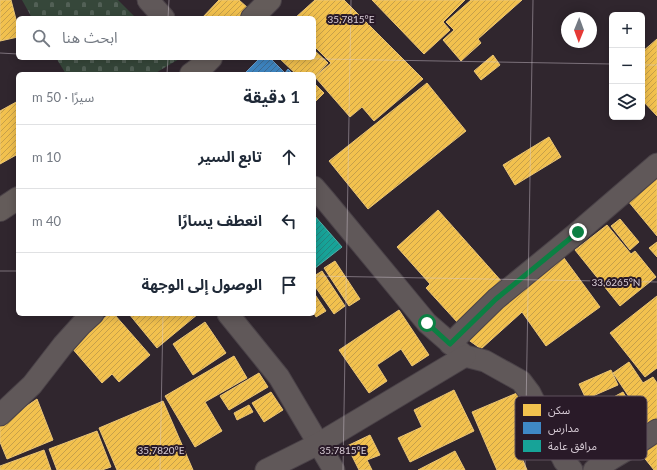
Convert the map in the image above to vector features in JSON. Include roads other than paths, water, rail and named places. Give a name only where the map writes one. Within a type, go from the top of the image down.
[{"type":"main road","points":[[254,16],[270,0]]},
{"type":"main road","points":[[0,210],[16,199]]},
{"type":"street","points":[[148,0],[162,16]]},
{"type":"street","points":[[266,470],[318,444],[458,350],[496,299],[578,232],[657,164]]},
{"type":"street","points":[[316,189],[427,323],[458,350],[485,361],[521,381],[532,396]]},
{"type":"street","points":[[0,415],[32,385],[63,345],[91,316]]},
{"type":"street","points":[[230,316],[279,377],[334,470]]},
{"type":"street","points":[[647,437],[657,430]]},
{"type":"street","points":[[564,460],[572,470]]},
{"type":"street","points":[[594,470],[608,460]]}]
